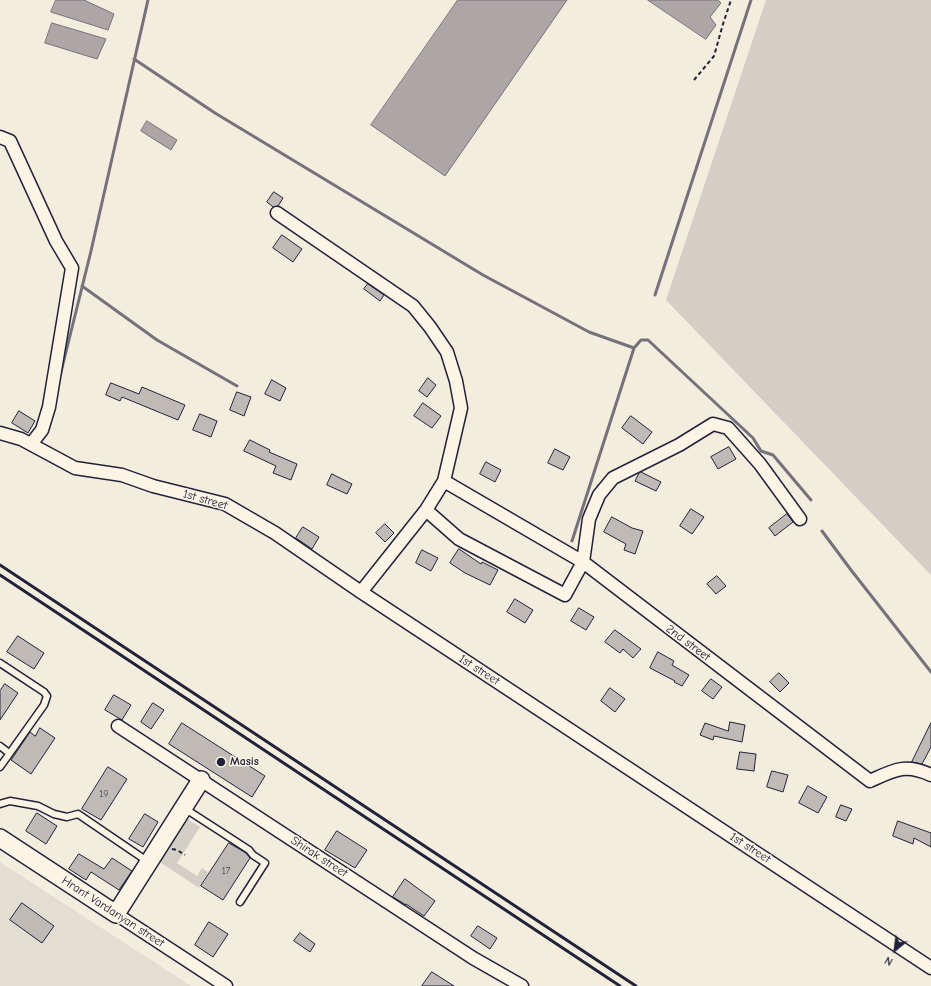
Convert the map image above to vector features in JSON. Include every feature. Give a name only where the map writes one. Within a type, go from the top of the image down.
[{"type":"main road","points":[[116,914],[201,780]]},
{"type":"main road","name":"Hrant Vardanyan street","points":[[0,838],[116,914]]},
{"type":"street","points":[[0,137],[10,141],[56,241],[72,268],[49,407],[42,430],[31,444]]},
{"type":"street","points":[[277,213],[413,306],[447,352],[456,381],[461,408],[444,481],[426,510],[361,592]]},
{"type":"street","points":[[426,510],[459,539],[565,595],[583,562],[589,519],[599,495],[613,478],[679,446],[713,424],[728,428],[760,464],[800,519]]},
{"type":"street","name":"1st street","points":[[0,433],[21,439],[75,468],[122,475],[153,486],[225,504],[275,533],[361,592],[931,968]]},
{"type":"street","name":"2nd street","points":[[444,481],[583,562],[870,781],[886,773],[905,768],[931,775]]},
{"type":"street","name":"Shirak street","points":[[118,726],[473,958],[522,986]]},
{"type":"street","name":"Hrant Vardanyan street","points":[[116,914],[226,986]]},
{"type":"lane","points":[[0,663],[44,692],[47,696],[44,705],[0,767]]},
{"type":"lane","points":[[0,746],[9,753]]},
{"type":"lane","points":[[0,804],[10,801],[38,806],[54,814],[67,817],[78,814],[149,862]]},
{"type":"lane","points":[[183,808],[249,850],[253,855],[265,863],[240,902]]},
{"type":"path","points":[[694,80],[714,56],[731,0]]},
{"type":"shaded area","points":[[56,0],[84,0],[114,14],[108,30],[51,12]]},
{"type":"shaded area","points":[[458,0],[567,0],[445,176],[371,125]]},
{"type":"shaded area","points":[[648,0],[718,0],[721,3],[710,17],[716,25],[706,39]]},
{"type":"shaded area","points":[[766,0],[931,0],[931,575],[666,300]]},
{"type":"shaded area","points":[[52,23],[106,39],[97,59],[45,43]]},
{"type":"shaded area","points":[[147,121],[177,140],[171,150],[141,131]]},
{"type":"shaded area","points":[[182,816],[200,827],[177,863],[197,876],[202,868],[208,872],[199,888],[155,859]]},
{"type":"shaded area","points":[[0,862],[191,986],[0,986]]},
{"type":"building","points":[[274,192],[283,198],[278,206],[273,207],[267,202]]},
{"type":"building","points":[[282,235],[302,249],[293,262],[273,248]]},
{"type":"building","points":[[368,284],[384,295],[380,301],[364,289]]},
{"type":"building","points":[[428,378],[436,385],[427,397],[419,391]]},
{"type":"building","points":[[272,380],[286,388],[280,401],[265,394]]},
{"type":"building","points":[[111,383],[139,394],[142,387],[185,405],[178,420],[122,397],[120,401],[106,395]]},
{"type":"building","points":[[237,392],[251,397],[244,416],[230,410]]},
{"type":"building","points":[[423,403],[441,416],[432,428],[414,416]]},
{"type":"building","points":[[19,411],[35,421],[28,433],[12,423]]},
{"type":"building","points":[[200,414],[217,421],[211,437],[193,430]]},
{"type":"building","points":[[631,416],[652,432],[643,444],[622,428]]},
{"type":"building","points":[[250,440],[270,450],[269,452],[297,464],[291,480],[273,473],[276,466],[244,451]]},
{"type":"building","points":[[729,447],[736,459],[718,469],[711,457]]},
{"type":"building","points":[[555,449],[570,457],[563,470],[548,463]]},
{"type":"building","points":[[486,462],[501,470],[495,482],[480,474]]},
{"type":"building","points":[[641,472],[661,482],[656,491],[635,481]]},
{"type":"building","points":[[332,474],[352,484],[347,494],[327,485]]},
{"type":"building","points":[[691,509],[704,517],[692,534],[680,526]]},
{"type":"building","points":[[787,514],[793,522],[775,536],[769,528]]},
{"type":"building","points":[[612,517],[632,528],[643,531],[635,554],[624,550],[626,544],[604,532]]},
{"type":"building","points":[[385,524],[394,533],[385,542],[376,533]]},
{"type":"building","points":[[303,527],[319,537],[312,549],[296,538]]},
{"type":"building","points":[[459,549],[481,564],[482,562],[498,570],[490,585],[465,573],[450,563]]},
{"type":"building","points":[[422,550],[438,558],[431,571],[416,563]]},
{"type":"building","points":[[717,576],[726,586],[716,594],[707,584]]},
{"type":"building","points":[[515,599],[533,610],[525,623],[507,612]]},
{"type":"building","points":[[579,608],[594,617],[586,630],[571,621]]},
{"type":"building","points":[[615,630],[641,649],[633,658],[623,649],[620,653],[605,642]]},
{"type":"building","points":[[18,636],[44,653],[34,669],[7,652]]},
{"type":"building","points":[[658,652],[674,661],[672,665],[689,675],[682,686],[650,668]]},
{"type":"building","points":[[779,673],[789,683],[780,692],[770,682]]},
{"type":"building","points":[[711,679],[722,687],[713,699],[702,691]]},
{"type":"building","points":[[5,684],[18,693],[0,720],[0,691]]},
{"type":"building","points":[[610,688],[625,699],[615,712],[601,701]]},
{"type":"building","points":[[114,695],[131,705],[122,720],[105,710]]},
{"type":"building","points":[[153,703],[164,710],[151,729],[141,722]]},
{"type":"building","points":[[730,722],[745,725],[742,742],[714,736],[713,740],[700,735],[705,723],[728,731]]},
{"type":"building","points":[[182,723],[265,776],[252,797],[169,744]]},
{"type":"building","points":[[931,723],[931,747],[922,764],[912,762]]},
{"type":"building","points":[[40,728],[55,738],[31,774],[11,760],[30,732],[35,736]]},
{"type":"building","points":[[740,752],[756,754],[754,771],[737,769]]},
{"type":"building","points":[[108,767],[127,779],[101,820],[82,809]]},
{"type":"building","points":[[772,771],[788,775],[783,792],[767,787]]},
{"type":"building","points":[[808,786],[827,797],[818,813],[799,803]]},
{"type":"building","points":[[841,805],[852,809],[846,821],[836,817]]},
{"type":"building","points":[[37,813],[57,826],[46,844],[26,831]]},
{"type":"building","points":[[145,814],[158,822],[143,847],[129,839]]},
{"type":"building","points":[[898,821],[931,833],[931,847],[914,838],[913,844],[893,836]]},
{"type":"building","points":[[337,831],[367,850],[355,868],[325,850]]},
{"type":"building","points":[[229,843],[246,853],[250,858],[223,900],[201,886]]},
{"type":"building","points":[[79,854],[104,869],[112,858],[132,871],[119,890],[91,872],[86,880],[69,869]]},
{"type":"building","points":[[405,879],[435,901],[424,916],[393,897]]},
{"type":"building","points":[[22,903],[54,926],[42,943],[10,920]]},
{"type":"building","points":[[209,922],[228,934],[213,957],[195,945]]},
{"type":"building","points":[[478,926],[497,938],[490,949],[471,936]]},
{"type":"building","points":[[300,933],[315,944],[310,952],[294,941]]},
{"type":"building","points":[[432,972],[454,986],[422,986]]},
{"type":"waterway","points":[[60,376],[91,251],[148,0]]},
{"type":"waterway","points":[[655,295],[751,0]]},
{"type":"waterway","points":[[134,59],[215,113],[483,275],[589,332],[634,348]]},
{"type":"waterway","points":[[82,286],[157,340],[237,386]]},
{"type":"waterway","points":[[572,541],[634,348],[641,340],[648,340],[753,438],[761,451],[773,455],[811,500]]},
{"type":"waterway","points":[[822,531],[931,672]]},
{"type":"railway","points":[[0,565],[636,986]]},
{"type":"railway","points":[[0,575],[620,986]]},
{"type":"place","name":"Masis","points":[[221,762]]}]
